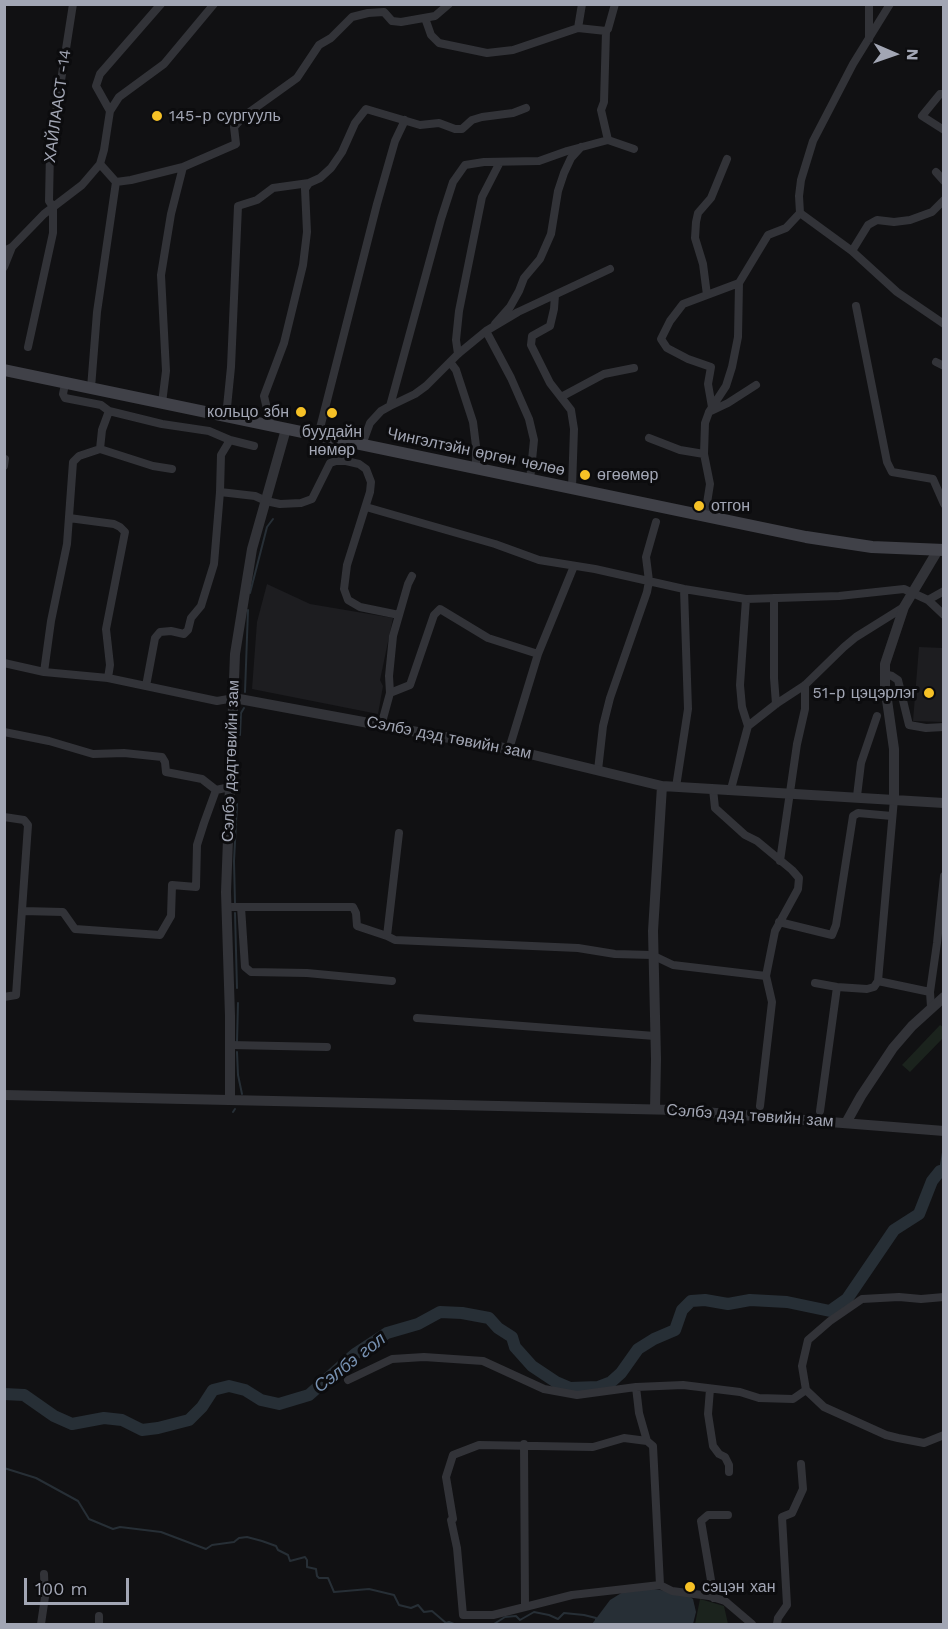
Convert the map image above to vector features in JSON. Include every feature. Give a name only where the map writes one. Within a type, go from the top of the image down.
[{"type":"main road","name":"Чингэлтэйн өргөн чөлөө","points":[[4,370],[836,543],[890,549],[941,550]]},
{"type":"street","name":"ХАЙЛААСТ -14","points":[[28,347],[53,233],[53,207],[49,201],[50,151],[73,4]]},
{"type":"street","points":[[110,111],[96,86],[100,74],[161,4]]},
{"type":"street","points":[[4,267],[8,249],[53,207],[82,185],[100,164],[110,111],[119,97],[164,64],[214,4]]},
{"type":"street","points":[[116,182],[183,167],[236,144],[234,127],[244,116],[297,78],[319,45],[331,38],[352,17],[385,8],[392,21],[401,22],[435,16],[449,4]]},
{"type":"street","points":[[578,28],[582,4]]},
{"type":"street","points":[[608,140],[601,110],[604,102],[606,31],[615,4]]},
{"type":"street","points":[[868,43],[869,4]]},
{"type":"street","points":[[705,516],[710,484],[704,454],[705,423],[710,409],[726,386],[732,367],[738,337],[739,283],[768,234],[786,228],[800,213],[801,180],[813,141],[854,64],[890,4]]},
{"type":"street","points":[[425,18],[431,35],[439,43],[488,53],[513,50],[578,28],[606,31]]},
{"type":"street","points":[[944,94],[940,94],[922,116],[944,129]]},
{"type":"street","points":[[226,417],[231,367],[238,206],[257,200],[273,188],[309,183],[320,178],[331,168],[342,152],[355,123],[366,109],[420,125],[439,123],[462,129],[472,120],[513,113],[526,108]]},
{"type":"street","points":[[318,436],[383,183],[395,141],[405,120]]},
{"type":"street","points":[[390,406],[441,219],[453,182],[465,165],[484,162],[539,161],[608,140],[634,149]]},
{"type":"street","points":[[489,330],[510,307],[524,278],[540,259],[551,234],[558,191],[564,173],[571,158],[582,147]]},
{"type":"street","points":[[707,295],[695,238],[696,222],[698,213],[711,198],[727,159]]},
{"type":"street","points":[[458,354],[456,340],[459,311],[482,197],[500,162]]},
{"type":"street","points":[[91,388],[97,312],[116,182],[100,164]]},
{"type":"street","points":[[162,403],[166,371],[161,275],[183,167]]},
{"type":"street","points":[[936,172],[944,181]]},
{"type":"street","points":[[271,426],[264,396],[284,343],[303,265],[307,232],[305,189],[309,183]]},
{"type":"street","points":[[852,251],[868,225],[877,220],[894,222],[910,220],[932,212],[944,200]]},
{"type":"street","points":[[800,213],[852,251],[897,292],[944,324]]},
{"type":"street","points":[[362,445],[370,423],[381,411],[415,394],[458,354],[489,330],[518,312],[610,269]]},
{"type":"street","points":[[710,409],[708,384],[711,367],[667,348],[661,339],[670,321],[683,304],[739,283]]},
{"type":"street","points":[[555,295],[550,326],[532,336],[531,345],[550,383],[571,410],[574,429],[572,488]]},
{"type":"street","points":[[856,306],[887,462],[892,472],[933,479],[944,504]]},
{"type":"street","points":[[489,330],[529,419],[534,440],[530,480]]},
{"type":"street","points":[[450,362],[456,369],[474,423],[476,469]]},
{"type":"street","points":[[561,397],[604,374],[634,368]]},
{"type":"street","points":[[65,384],[63,394],[65,398],[101,405],[110,411],[162,424],[209,432],[254,446]]},
{"type":"street","points":[[710,409],[728,403],[756,385]]},
{"type":"street","points":[[100,449],[102,430],[110,411]]},
{"type":"street","name":"Сэлбэ дэдтөвийн зам","points":[[230,1098],[226,907],[235,654],[252,549],[286,429]]},
{"type":"street","points":[[649,438],[680,450],[704,454]]},
{"type":"street","points":[[146,686],[155,638],[160,632],[184,634],[188,630],[191,618],[201,606],[214,564],[221,455],[230,440]]},
{"type":"street","points":[[44,672],[51,621],[68,544],[73,462],[79,456],[100,449],[153,466],[172,469]]},
{"type":"street","points":[[220,492],[255,496],[280,504],[308,501],[316,494],[330,463],[336,461],[359,464],[366,469],[371,482],[366,507],[347,565],[344,589],[348,600],[360,607],[399,615]]},
{"type":"street","points":[[366,507],[495,544],[539,560],[595,569],[684,590],[746,599],[846,596],[901,589],[912,591],[928,600],[944,615]]},
{"type":"street","points":[[69,518],[114,524],[125,532],[106,629],[110,665],[108,678]]},
{"type":"street","points":[[598,770],[607,707],[644,602],[649,581],[646,557],[656,522]]},
{"type":"street","points":[[815,983],[867,989],[874,987],[878,981],[894,799],[894,745],[884,674],[888,651],[904,607],[912,591],[941,550]]},
{"type":"street","points":[[509,749],[538,654],[574,567]]},
{"type":"street","points":[[381,726],[390,693],[388,676],[392,646],[412,576]]},
{"type":"street","points":[[676,788],[688,709],[684,590]]},
{"type":"street","points":[[928,600],[944,591]]},
{"type":"street","points":[[774,598],[776,704]]},
{"type":"street","points":[[731,789],[748,726],[742,707],[740,685],[746,599]]},
{"type":"street","points":[[748,726],[805,685],[844,646],[904,607]]},
{"type":"street","points":[[390,693],[410,685],[434,615],[440,609],[488,638],[538,654]]},
{"type":"street","points":[[4,663],[44,672],[108,678],[221,701],[234,698]]},
{"type":"street","points":[[884,674],[898,680],[906,719],[910,725],[926,728],[944,727]]},
{"type":"street","points":[[780,861],[805,709],[805,685]]},
{"type":"street","name":"Сэлбэ дэд төвийн зам","points":[[234,698],[509,749],[662,786],[944,803]]},
{"type":"street","points":[[857,796],[861,764],[877,716]]},
{"type":"street","points":[[4,732],[49,741],[93,754],[124,753],[162,757],[166,772],[202,779],[216,790]]},
{"type":"street","name":"Сэлбэ дэд төвийн зам","points":[[655,1109],[652,955],[662,786]]},
{"type":"street","points":[[216,790],[230,787]]},
{"type":"street","points":[[713,789],[715,808],[745,835],[757,841],[792,870],[800,882],[779,922],[772,941],[766,976],[772,1002],[760,1106]]},
{"type":"street","points":[[23,911],[63,912],[75,929],[160,935],[171,916],[172,885],[196,887],[197,846],[216,790]]},
{"type":"street","points":[[779,922],[832,935],[836,925],[853,816],[858,813],[892,816]]},
{"type":"street","points":[[4,817],[24,819],[28,825],[16,995],[4,997]]},
{"type":"street","points":[[387,936],[399,833]]},
{"type":"street","points":[[931,1007],[930,992],[944,876]]},
{"type":"street","points":[[226,907],[352,908],[356,913],[357,926],[395,940],[578,948],[615,954],[652,955],[673,965],[766,976]]},
{"type":"street","points":[[241,907],[245,967],[251,972],[307,973],[392,981]]},
{"type":"street","points":[[878,981],[930,992]]},
{"type":"street","points":[[820,1111],[837,987]]},
{"type":"street","name":"Сэлбэ дэд төвийн зам","points":[[846,1123],[884,1060],[902,1037],[944,997]]},
{"type":"street","points":[[417,1018],[655,1036]]},
{"type":"street","points":[[230,1044],[327,1047]]},
{"type":"street","name":"Сэлбэ дэд төвийн зам","points":[[4,1095],[230,1098],[655,1109],[944,1131]]},
{"type":"street","points":[[944,1297],[864,1298],[838,1315],[808,1340],[802,1366],[806,1390],[824,1407],[886,1435],[924,1443],[944,1435]]},
{"type":"street","points":[[348,1380],[392,1359],[424,1357],[483,1361],[544,1389],[577,1395],[636,1387],[683,1386],[740,1392],[759,1398],[793,1399],[806,1390]]},
{"type":"street","points":[[636,1387],[639,1413],[647,1441]]},
{"type":"street","points":[[710,1389],[708,1414],[713,1446],[719,1454],[725,1457],[729,1465],[729,1472]]},
{"type":"street","points":[[660,1585],[653,1446],[647,1441],[624,1438],[593,1447],[479,1445],[453,1455],[446,1477],[457,1548],[463,1615],[493,1615],[572,1595],[660,1585],[672,1591],[725,1601],[752,1624]]},
{"type":"street","points":[[524,1444],[525,1608]]},
{"type":"street","points":[[777,1624],[778,1618],[788,1605],[782,1517],[792,1513],[803,1489],[801,1464]]},
{"type":"street","points":[[714,1598],[701,1521],[708,1515],[728,1515]]},
{"type":"street","points":[[41,1624],[45,1597],[44,1574]]},
{"type":"shaded area","points":[[267,584],[310,604],[393,618],[380,680],[383,686],[378,714],[252,689],[257,622]]},
{"type":"shaded area","name":"51-р цэцэрлэг","points":[[919,647],[943,648],[943,722],[913,721]]},
{"type":"shaded area","points":[[940,1025],[943,1027],[943,1038],[910,1072],[902,1065]]},
{"type":"shaded area","points":[[654,1589],[686,1594],[693,1599],[696,1612],[693,1624],[592,1624],[610,1600],[623,1592]]},
{"type":"shaded area","points":[[700,1599],[724,1606],[728,1624],[695,1624]]},
{"type":"waterway","points":[[250,593],[267,527],[273,519]]},
{"type":"waterway","points":[[245,692],[248,610]]},
{"type":"waterway","points":[[240,735],[241,713],[244,708]]},
{"type":"waterway","points":[[235,903],[234,861],[237,804]]},
{"type":"waterway","points":[[235,913],[237,988]]},
{"type":"waterway","points":[[237,1042],[238,1003]]},
{"type":"waterway","points":[[237,1052],[242,1094]]},
{"type":"waterway","points":[[940,1171],[944,1146]]},
{"type":"waterway","name":"Сэлбэ гол","points":[[4,1394],[24,1395],[54,1416],[72,1424],[104,1418],[122,1420],[142,1430],[158,1428],[189,1420],[202,1407],[213,1390],[229,1386],[245,1390],[261,1400],[279,1404],[309,1395],[355,1354],[387,1333],[418,1324],[440,1312],[489,1318],[498,1328],[512,1337],[515,1347],[532,1366],[556,1382],[570,1388],[598,1387],[611,1382],[621,1373],[638,1349],[675,1330],[682,1310],[691,1301],[705,1300],[728,1304],[750,1300],[787,1302],[830,1311],[847,1299],[894,1230],[919,1214],[932,1181],[940,1171],[944,1170]]},
{"type":"waterway","points":[[4,1468],[36,1478],[78,1501],[89,1519],[113,1529],[120,1527],[161,1532],[206,1549],[212,1545],[234,1542],[239,1538],[247,1537],[262,1541],[276,1546],[278,1550],[288,1555],[290,1561],[305,1557],[307,1567],[316,1569],[319,1578],[328,1578],[334,1592],[369,1589],[394,1595],[399,1605],[411,1608],[418,1605],[424,1612],[432,1611],[446,1623],[454,1624]]},
{"type":"waterway","points":[[494,1624],[505,1617],[516,1616],[520,1620],[534,1612],[558,1619],[564,1613],[584,1615],[596,1618],[596,1624]]},
{"type":"place","name":"145-р сургууль","points":[[157,116]]},
{"type":"place","name":"кольцо збн","points":[[301,412]]},
{"type":"place","name":"буудайн нөмөр","points":[[332,413]]},
{"type":"place","name":"өгөөмөр","points":[[585,475]]},
{"type":"place","name":"отгон","points":[[699,506]]},
{"type":"place","name":"51-р цэцэрлэг","points":[[929,693]]},
{"type":"place","name":"сэцэн хан","points":[[690,1587]]}]
